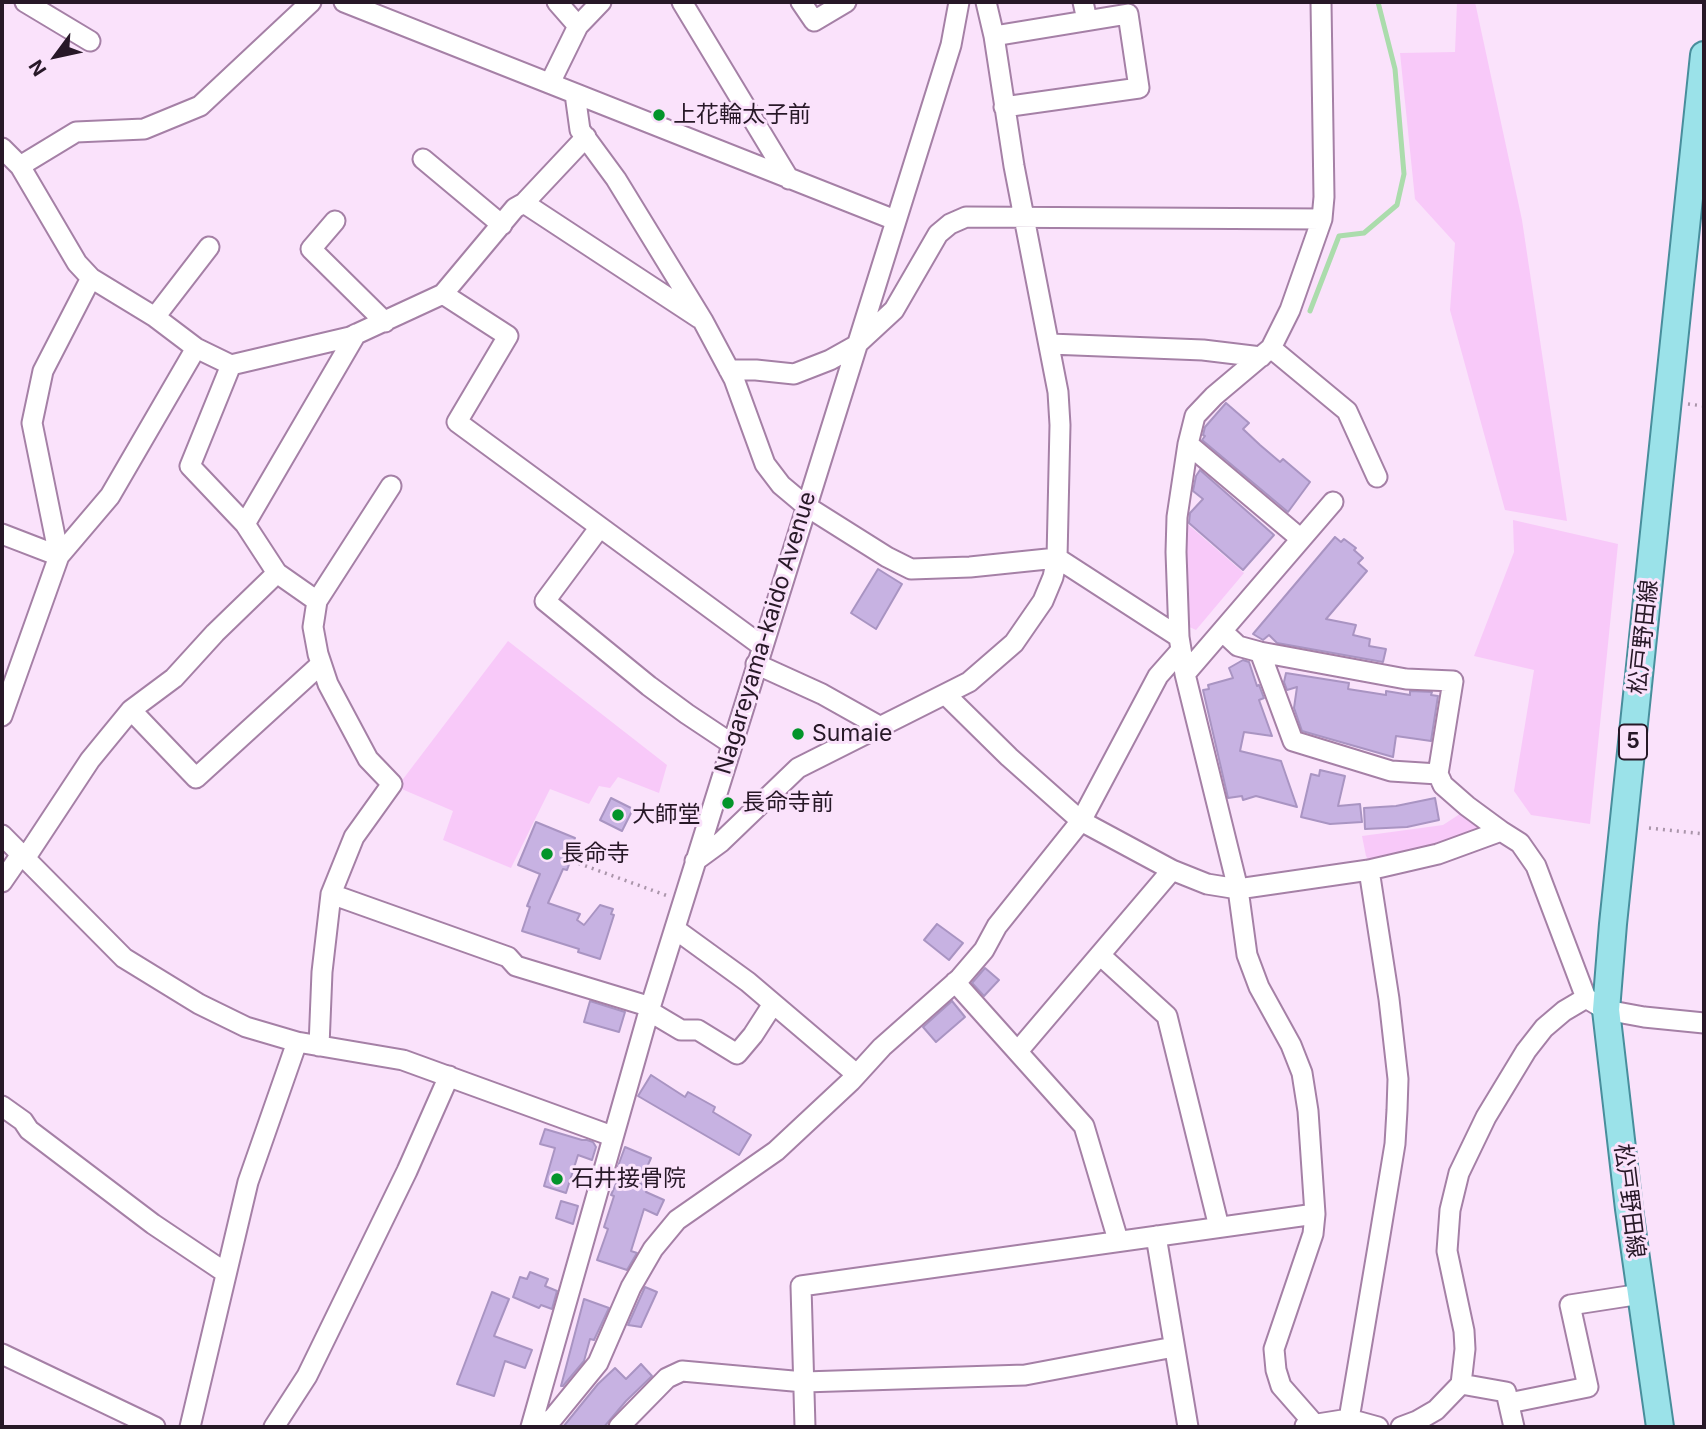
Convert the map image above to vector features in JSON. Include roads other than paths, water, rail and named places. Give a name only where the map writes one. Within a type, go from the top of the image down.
[{"type":"main road","name":"松戸野田線","points":[[1660,1427],[1596,1004],[1613,924],[1704,55]]},
{"type":"street","points":[[25,2],[90,41]]},
{"type":"street","points":[[20,166],[76,132],[144,129],[200,107],[311,2]]},
{"type":"street","points":[[344,2],[895,220]]},
{"type":"street","points":[[557,2],[578,26]]},
{"type":"street","points":[[550,83],[578,26],[601,2]]},
{"type":"street","points":[[682,2],[789,179]]},
{"type":"street","points":[[801,2],[814,21],[846,2]]},
{"type":"street","name":"Nagareyama-kaido Avenue","points":[[531,1426],[650,1009],[951,45],[959,2]]},
{"type":"street","points":[[695,861],[720,842],[798,768],[969,682],[1014,643],[1043,601],[1053,577],[1057,558],[1060,425],[1058,392],[1023,216],[986,2]]},
{"type":"street","points":[[1321,2],[1324,184],[1322,219],[1290,310],[1266,353],[1214,396],[1195,416],[1188,443],[1177,517],[1180,644],[1238,889],[1247,955],[1259,987],[1303,1073],[1315,1214],[1308,1251],[1274,1349],[1280,1387],[1311,1426],[1349,1419],[1378,1427]]},
{"type":"street","points":[[994,36],[1085,11],[1128,14],[1139,88],[1004,107]]},
{"type":"street","points":[[575,94],[580,130],[616,179],[703,321],[729,370],[765,464],[781,485],[806,506],[911,569],[970,567],[1057,558],[1180,644]]},
{"type":"street","points":[[2,148],[20,166],[77,263],[91,278],[155,317],[196,348],[231,365],[302,350],[356,334],[443,294],[515,208],[524,203],[586,137]]},
{"type":"street","points":[[423,159],[502,225]]},
{"type":"street","points":[[524,203],[703,321]]},
{"type":"street","points":[[729,370],[794,374],[830,360],[855,346],[894,310],[938,234],[966,216],[1322,219]]},
{"type":"street","points":[[335,220],[311,248],[385,322]]},
{"type":"street","points":[[155,317],[209,247]]},
{"type":"street","points":[[59,556],[32,423],[43,371],[91,278]]},
{"type":"street","points":[[443,294],[508,336],[457,422],[600,527],[759,655],[879,726]]},
{"type":"street","points":[[244,524],[356,334]]},
{"type":"street","points":[[1050,344],[1266,353],[1347,411],[1377,477]]},
{"type":"street","points":[[2,716],[59,556],[110,496],[196,348]]},
{"type":"street","points":[[231,365],[190,466],[244,524],[277,573],[317,601]]},
{"type":"street","points":[[1188,443],[1301,539]]},
{"type":"street","points":[[319,1046],[322,972],[331,894],[354,837],[391,784],[368,759],[328,684],[313,627],[317,601],[391,486]]},
{"type":"street","points":[[1185,674],[1333,502]]},
{"type":"street","points":[[600,527],[545,601],[658,693],[732,744]]},
{"type":"street","points":[[2,534],[59,556]]},
{"type":"street","points":[[2,882],[90,760],[131,710],[174,678],[215,633],[277,573]]},
{"type":"street","points":[[1222,631],[1238,646],[1261,652],[1406,679],[1452,681],[1438,774],[1443,785],[1467,806],[1520,843],[1536,866],[1596,1004]]},
{"type":"street","points":[[531,1426],[553,1418],[598,1363],[631,1287],[653,1249],[677,1220],[776,1151],[955,982],[984,950],[997,926],[1081,821],[1158,676],[1180,644]]},
{"type":"street","points":[[1261,652],[1293,741],[1391,771],[1438,774]]},
{"type":"street","points":[[131,710],[196,778],[321,664]]},
{"type":"street","points":[[945,694],[1009,757],[1081,821],[1172,870],[1207,884],[1238,889],[1369,870],[1438,855],[1501,831]]},
{"type":"street","points":[[2,835],[124,958],[199,1004],[246,1027],[297,1042],[403,1060],[612,1136]]},
{"type":"street","points":[[1018,1051],[1172,870]]},
{"type":"street","points":[[1349,1419],[1395,1144],[1397,1110],[1398,1079],[1389,999],[1369,870]]},
{"type":"street","points":[[331,894],[508,957],[516,966],[650,1009],[681,1030],[698,1030],[737,1054],[773,1004]]},
{"type":"street","points":[[675,929],[748,982],[856,1073]]},
{"type":"street","points":[[1100,955],[1167,1016],[1219,1227]]},
{"type":"street","points":[[955,982],[1084,1126],[1118,1240]]},
{"type":"street","points":[[1401,1427],[1436,1410],[1461,1384],[1464,1331],[1447,1251],[1450,1210],[1459,1173],[1486,1117],[1526,1051],[1544,1027],[1596,1004],[1644,1017],[1704,1023]]},
{"type":"street","points":[[190,1427],[248,1182],[297,1042]]},
{"type":"street","points":[[274,1427],[307,1376],[407,1171],[449,1076]]},
{"type":"street","points":[[2,1107],[153,1224],[226,1273]]},
{"type":"street","points":[[805,1427],[801,1286],[1315,1214]]},
{"type":"street","points":[[1156,1236],[1188,1427]]},
{"type":"street","points":[[1509,1403],[1588,1387],[1570,1305],[1641,1294]]},
{"type":"street","points":[[620,1427],[667,1378],[682,1371],[804,1382],[1025,1375],[1174,1346]]},
{"type":"street","points":[[2,1354],[135,1423],[155,1427]]},
{"type":"street","points":[[1461,1384],[1506,1392],[1514,1427]]},
{"type":"waterway","points":[[1310,311],[1339,236],[1364,233],[1397,205],[1404,174],[1395,69],[1378,2]]},
{"type":"place","name":"上花輪太子前","points":[[659,115]]},
{"type":"place","name":"Sumaie","points":[[798,734]]},
{"type":"place","name":"長命寺前","points":[[728,803]]},
{"type":"place","name":"大師堂","points":[[618,815]]},
{"type":"place","name":"長命寺","points":[[547,854]]},
{"type":"place","name":"石井接骨院","points":[[557,1179]]}]
